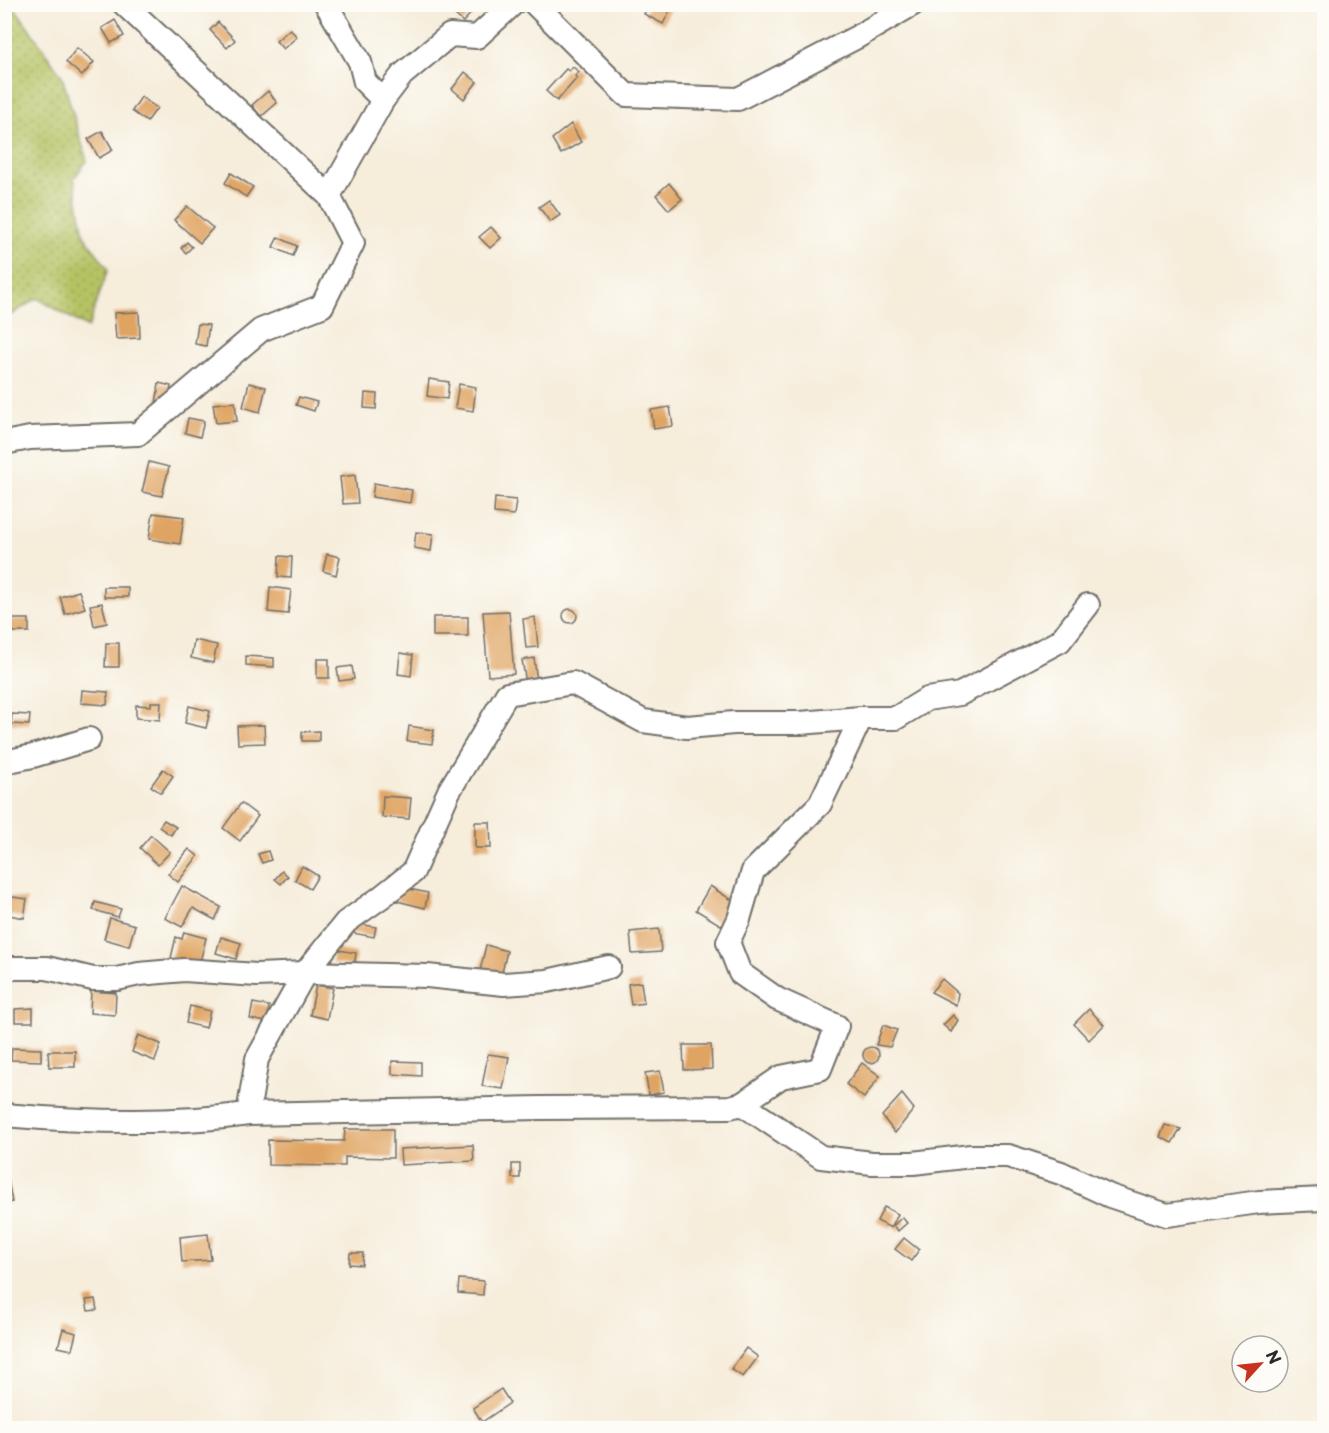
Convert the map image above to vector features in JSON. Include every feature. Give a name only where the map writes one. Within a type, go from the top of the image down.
[{"type":"street","points":[[4,443],[30,438],[138,434],[261,330],[322,306],[353,243],[329,196],[124,4]]},
{"type":"street","points":[[326,4],[360,62],[365,82],[383,100]]},
{"type":"street","points":[[329,196],[383,100],[402,75],[450,35],[477,37],[513,4]]},
{"type":"street","points":[[535,4],[626,94],[738,99],[857,37],[913,4]]},
{"type":"street","points":[[248,1114],[256,1059],[305,974],[346,922],[413,872],[449,791],[507,694],[573,683],[643,721],[687,727],[734,723],[800,723],[861,718],[896,718],[927,699],[960,694],[1060,641],[1088,605]]},
{"type":"street","points":[[4,1115],[53,1119],[128,1120],[216,1119],[248,1114],[529,1108],[730,1107],[741,1104],[781,1077],[820,1069],[837,1026],[777,999],[740,973],[728,942],[739,919],[753,871],[820,804],[861,718]]},
{"type":"street","points":[[4,762],[89,739]]},
{"type":"street","points":[[4,968],[47,968],[93,979],[117,979],[139,974],[184,970],[257,975],[427,976],[504,984],[547,981],[609,967]]},
{"type":"street","points":[[741,1104],[820,1157],[873,1163],[913,1163],[971,1156],[1008,1156],[1061,1173],[1110,1196],[1167,1215],[1259,1202],[1324,1199]]},
{"type":"green space","points":[[6,5],[15,8],[62,76],[87,161],[74,178],[84,235],[108,269],[88,328],[37,298],[5,319]]},
{"type":"building","points":[[443,4],[467,4],[474,10],[463,22]]},
{"type":"building","points":[[649,4],[672,6],[663,24],[644,14]]},
{"type":"building","points":[[115,20],[124,36],[111,43],[102,28]]},
{"type":"building","points":[[218,22],[235,40],[227,48],[210,30]]},
{"type":"building","points":[[290,29],[297,37],[283,49],[276,41]]},
{"type":"building","points":[[77,48],[94,62],[82,76],[66,62]]},
{"type":"building","points":[[573,67],[579,72],[575,76],[577,78],[557,101],[546,91],[566,69],[569,71]]},
{"type":"building","points":[[465,72],[477,82],[464,99],[452,89]]},
{"type":"building","points":[[268,91],[277,103],[261,117],[252,105]]},
{"type":"building","points":[[141,97],[157,108],[147,122],[132,111]]},
{"type":"building","points":[[571,124],[581,142],[561,154],[552,139]]},
{"type":"building","points":[[102,131],[113,150],[99,158],[88,139]]},
{"type":"building","points":[[231,173],[253,187],[246,197],[225,183]]},
{"type":"building","points":[[669,183],[682,199],[669,210],[656,195]]},
{"type":"building","points":[[549,200],[560,215],[550,222],[539,207]]},
{"type":"building","points":[[187,206],[213,228],[200,243],[174,220]]},
{"type":"building","points":[[491,227],[501,238],[490,248],[479,237]]},
{"type":"building","points":[[278,237],[297,246],[293,256],[273,247]]},
{"type":"building","points":[[187,242],[192,247],[186,253],[181,248]]},
{"type":"building","points":[[139,312],[140,338],[116,339],[114,313]]},
{"type":"building","points":[[198,324],[209,325],[206,346],[195,344]]},
{"type":"building","points":[[429,379],[449,382],[447,399],[427,396]]},
{"type":"building","points":[[159,383],[171,386],[168,406],[156,404]]},
{"type":"building","points":[[249,383],[266,387],[260,412],[243,407]]},
{"type":"building","points":[[459,384],[476,387],[473,411],[455,408]]},
{"type":"building","points":[[365,393],[377,394],[376,409],[364,408]]},
{"type":"building","points":[[299,397],[317,402],[314,411],[296,405]]},
{"type":"building","points":[[235,402],[237,421],[216,423],[213,404]]},
{"type":"building","points":[[670,407],[673,426],[654,429],[651,410]]},
{"type":"building","points":[[188,418],[204,421],[200,437],[185,433]]},
{"type":"building","points":[[149,462],[169,467],[162,496],[142,492]]},
{"type":"building","points":[[355,475],[358,503],[343,504],[340,477]]},
{"type":"building","points":[[374,483],[412,490],[410,503],[372,497]]},
{"type":"building","points":[[495,498],[516,500],[514,515],[494,513]]},
{"type":"building","points":[[153,513],[184,517],[180,544],[149,539]]},
{"type":"building","points":[[416,532],[433,534],[431,551],[414,548]]},
{"type":"building","points":[[327,554],[340,557],[336,575],[323,571]]},
{"type":"building","points":[[279,556],[292,557],[291,578],[278,577]]},
{"type":"building","points":[[104,587],[128,587],[128,597],[104,597]]},
{"type":"building","points":[[270,587],[291,590],[288,614],[268,612]]},
{"type":"building","points":[[79,591],[85,608],[65,614],[60,597]]},
{"type":"building","points":[[102,603],[107,623],[94,626],[90,605]]},
{"type":"building","points":[[567,609],[573,609],[577,616],[573,623],[567,623],[563,619],[563,613]]},
{"type":"building","points":[[509,611],[514,674],[488,676],[483,612]]},
{"type":"building","points":[[433,617],[468,617],[468,636],[433,636]]},
{"type":"building","points":[[535,617],[538,647],[526,648],[523,619]]},
{"type":"building","points":[[4,619],[29,619],[29,632],[4,632]]},
{"type":"building","points":[[194,640],[217,645],[213,663],[191,658]]},
{"type":"building","points":[[106,643],[119,643],[119,667],[105,667]]},
{"type":"building","points":[[400,653],[413,655],[411,676],[398,674]]},
{"type":"building","points":[[246,656],[274,658],[274,667],[246,665]]},
{"type":"building","points":[[534,658],[537,681],[526,683],[522,660]]},
{"type":"building","points":[[317,659],[329,659],[329,678],[317,678]]},
{"type":"building","points":[[352,666],[354,679],[339,681],[337,668]]},
{"type":"building","points":[[82,690],[108,692],[107,705],[81,703]]},
{"type":"building","points":[[151,702],[161,702],[160,720],[136,718],[136,705],[151,706]]},
{"type":"building","points":[[189,706],[210,711],[206,728],[185,723]]},
{"type":"building","points":[[12,714],[30,715],[29,725],[11,724]]},
{"type":"building","points":[[264,725],[265,743],[238,744],[237,726]]},
{"type":"building","points":[[409,726],[434,730],[432,744],[407,741]]},
{"type":"building","points":[[319,731],[319,741],[302,741],[302,732]]},
{"type":"building","points":[[163,769],[173,776],[161,793],[151,786]]},
{"type":"building","points":[[383,796],[411,798],[409,819],[382,817]]},
{"type":"building","points":[[241,803],[258,816],[240,841],[223,828]]},
{"type":"building","points":[[164,820],[176,827],[171,835],[159,827]]},
{"type":"building","points":[[475,822],[490,822],[491,848],[475,848]]},
{"type":"building","points":[[151,835],[170,852],[158,865],[140,848]]},
{"type":"building","points":[[189,849],[198,856],[178,882],[168,874]]},
{"type":"building","points":[[268,851],[271,860],[262,863],[258,854]]},
{"type":"building","points":[[302,866],[318,876],[310,889],[295,880]]},
{"type":"building","points":[[282,871],[288,876],[281,884],[275,879]]},
{"type":"building","points":[[182,886],[221,907],[215,920],[193,908],[182,927],[165,918]]},
{"type":"building","points":[[710,886],[738,904],[724,927],[696,910]]},
{"type":"building","points":[[400,887],[428,893],[425,908],[397,901]]},
{"type":"building","points":[[5,896],[27,899],[24,918],[4,914]]},
{"type":"building","points":[[95,902],[121,909],[118,917],[93,910]]},
{"type":"building","points":[[110,918],[135,925],[129,946],[104,939]]},
{"type":"building","points":[[349,922],[376,927],[374,937],[347,932]]},
{"type":"building","points":[[659,929],[661,952],[632,954],[630,932]]},
{"type":"building","points":[[184,932],[206,938],[199,966],[171,958],[176,937],[182,939]]},
{"type":"building","points":[[221,937],[241,943],[236,959],[216,953]]},
{"type":"building","points":[[486,945],[507,951],[501,977],[480,971]]},
{"type":"building","points":[[334,949],[356,953],[354,967],[332,963]]},
{"type":"building","points":[[942,979],[958,993],[956,1005],[931,992]]},
{"type":"building","points":[[641,982],[644,1003],[631,1005],[628,984]]},
{"type":"building","points":[[316,985],[333,988],[327,1019],[310,1015]]},
{"type":"building","points":[[91,991],[116,993],[115,1015],[90,1013]]},
{"type":"building","points":[[253,1003],[269,1006],[267,1022],[250,1019]]},
{"type":"building","points":[[190,1006],[210,1011],[206,1028],[186,1023]]},
{"type":"building","points":[[33,1008],[33,1022],[15,1022],[15,1009]]},
{"type":"building","points":[[1089,1009],[1104,1025],[1089,1040],[1074,1024]]},
{"type":"building","points":[[953,1015],[958,1020],[951,1032],[943,1025]]},
{"type":"building","points":[[883,1025],[897,1030],[890,1047],[876,1045]]},
{"type":"building","points":[[138,1035],[161,1044],[155,1061],[132,1052]]},
{"type":"building","points":[[683,1045],[711,1045],[712,1069],[684,1070]]},
{"type":"building","points":[[871,1047],[879,1055],[871,1063],[863,1055]]},
{"type":"building","points":[[12,1048],[41,1049],[41,1061],[11,1060]]},
{"type":"building","points":[[48,1051],[75,1051],[75,1067],[49,1067]]},
{"type":"building","points":[[488,1054],[509,1057],[503,1089],[482,1086]]},
{"type":"building","points":[[392,1061],[421,1062],[421,1076],[392,1074]]},
{"type":"building","points":[[862,1063],[880,1076],[864,1098],[846,1084]]},
{"type":"building","points":[[660,1071],[664,1092],[649,1095],[645,1073]]},
{"type":"building","points":[[902,1094],[914,1109],[895,1133],[882,1116]]},
{"type":"building","points":[[1165,1125],[1181,1129],[1172,1143],[1160,1137]]},
{"type":"building","points":[[345,1129],[393,1129],[393,1158],[345,1157],[345,1166],[268,1165],[268,1140],[344,1141]]},
{"type":"building","points":[[473,1145],[474,1161],[401,1165],[400,1149]]},
{"type":"building","points":[[512,1164],[520,1164],[520,1178],[512,1178]]},
{"type":"building","points":[[4,1179],[8,1179],[12,1202],[4,1203]]},
{"type":"building","points":[[884,1207],[898,1214],[891,1228],[877,1221]]},
{"type":"building","points":[[902,1217],[907,1223],[898,1231],[893,1226]]},
{"type":"building","points":[[208,1234],[211,1260],[182,1262],[180,1237]]},
{"type":"building","points":[[904,1238],[919,1250],[911,1261],[895,1249]]},
{"type":"building","points":[[350,1253],[363,1253],[362,1265],[349,1264]]},
{"type":"building","points":[[459,1279],[484,1281],[483,1295],[458,1293]]},
{"type":"building","points":[[95,1299],[97,1310],[88,1311],[86,1300]]},
{"type":"building","points":[[63,1329],[76,1333],[72,1350],[58,1347]]},
{"type":"building","points":[[746,1348],[758,1357],[743,1377],[731,1369]]},
{"type":"building","points":[[501,1389],[510,1403],[482,1422],[473,1408]]}]
